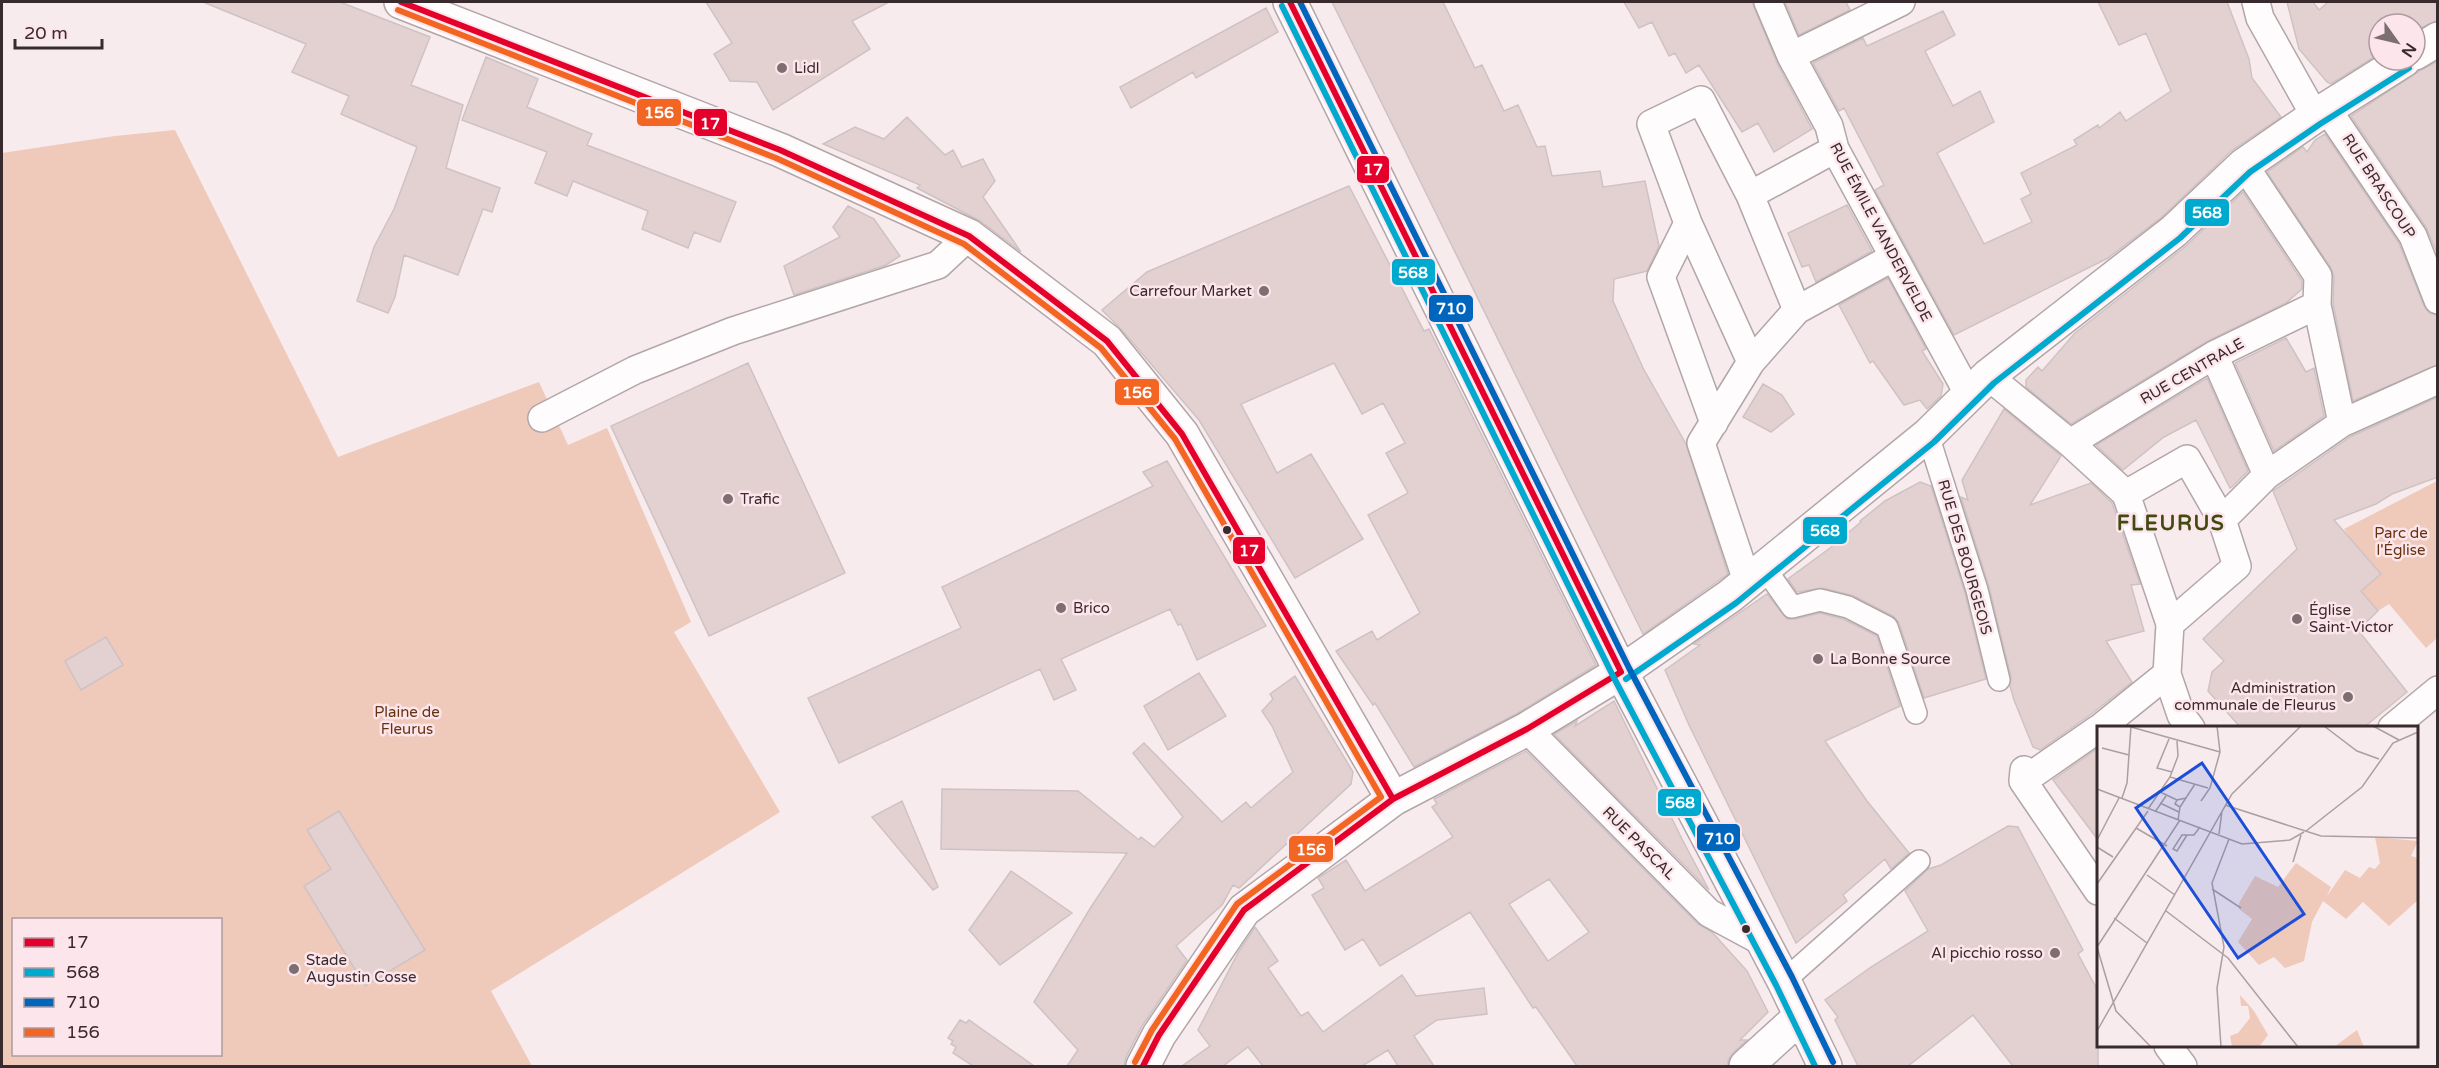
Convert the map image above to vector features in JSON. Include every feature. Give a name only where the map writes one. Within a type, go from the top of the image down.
[{"type":"main road","points":[[401,2],[780,150],[969,236],[1107,341],[1182,434],[1393,799]]},
{"type":"main road","points":[[1290,2],[1621,672],[1784,981],[1825,1066]]},
{"type":"main road","points":[[1143,1066],[1160,1035],[1244,910],[1393,799],[1527,729],[1621,672],[1730,596],[1928,435],[1978,386],[2174,231],[2244,165],[2321,112],[2385,72]]},
{"type":"main road","points":[[1746,1066],[1801,1016]]},
{"type":"street","name":"RUE ÉMILE VANDERVELDE","points":[[1768,2],[1791,56],[1828,126],[1835,149],[1892,258],[1978,386]]},
{"type":"street","points":[[1791,56],[1901,2]]},
{"type":"street","name":"RUE BRASCOUP","points":[[2256,2],[2260,18],[2321,112],[2413,236],[2438,300]]},
{"type":"street","points":[[1751,362],[1688,223],[1651,124],[1701,100],[1750,195],[1797,310]]},
{"type":"street","points":[[1750,195],[1835,149]]},
{"type":"street","points":[[2244,165],[2318,276],[2317,305],[2342,423]]},
{"type":"street","points":[[1688,223],[1661,277],[1714,423]]},
{"type":"street","points":[[542,418],[635,370],[733,331],[938,265],[969,236]]},
{"type":"street","points":[[1892,258],[1797,310],[1751,362],[1701,443],[1755,574],[1792,607],[1820,600],[1848,607],[1887,627],[1916,713]]},
{"type":"street","name":"RUE CENTRALE","points":[[2070,443],[2214,355],[2317,305]]},
{"type":"street","points":[[2214,355],[2268,475]]},
{"type":"street","points":[[2222,520],[2268,475],[2342,423],[2438,380]]},
{"type":"street","points":[[1978,386],[2070,443],[2126,494],[2170,624],[2167,674],[2181,715],[2189,726]]},
{"type":"street","name":"RUE DES BOURGEOIS","points":[[1928,435],[1977,590],[1999,680]]},
{"type":"street","points":[[2126,494],[2187,459],[2222,520],[2237,566],[2170,624]]},
{"type":"street","points":[[2102,726],[2167,674]]},
{"type":"street","points":[[2394,726],[2438,690]]},
{"type":"street","name":"RUE PASCAL","points":[[1527,729],[1710,913],[1763,942]]},
{"type":"street","points":[[2097,729],[2024,775],[2097,889]]},
{"type":"street","points":[[1784,981],[1919,861]]},
{"type":"street","points":[[2169,1047],[2183,1066]]},
{"type":"green space","name":"Plaine de Fleurus","points":[[175,130],[338,457],[539,382],[568,445],[607,428],[691,622],[674,632],[780,812],[491,991],[532,1066],[2,1066],[2,153],[115,136]]},
{"type":"green space","name":"Parc de l'Église","points":[[2437,481],[2437,638],[2426,648],[2389,604],[2378,611],[2361,591],[2351,540],[2344,529]]},
{"type":"building","points":[[203,2],[340,2],[430,37],[411,85],[463,105],[446,168],[500,188],[492,212],[483,209],[458,275],[404,255],[395,297],[388,313],[357,301],[374,247],[394,209],[417,147],[341,114],[349,96],[292,72],[306,44]]},
{"type":"building","name":"Lidl","points":[[706,2],[889,2],[852,21],[870,49],[773,110],[757,82],[730,81],[714,54],[732,43]]},
{"type":"building","points":[[1332,2],[1443,2],[1475,68],[1482,65],[1504,111],[1518,105],[1537,147],[1545,146],[1552,176],[1600,171],[1603,187],[1645,181],[1659,246],[1647,271],[1614,279],[1613,301],[1643,368],[1686,444],[1728,574],[1643,634]]},
{"type":"building","points":[[1624,2],[1752,2],[1777,63],[1812,129],[1774,152],[1758,123],[1742,132],[1699,65],[1686,73],[1675,53],[1669,56],[1652,22],[1639,28]]},
{"type":"building","points":[[1785,2],[1846,2],[1850,10],[1799,35]]},
{"type":"building","points":[[2098,2],[2227,2],[2249,59],[2252,78],[2281,117],[2231,151],[2162,217],[2108,258],[1954,335],[1875,190],[1884,185],[1844,108],[1839,111],[1813,63],[1863,38],[1867,46],[1943,11],[1955,35],[1925,51],[1953,106],[1980,91],[1994,122],[1937,153],[1984,244],[2032,222],[2021,199],[2031,194],[2021,173],[2077,145],[2074,140],[2098,125],[2099,128],[2120,112],[2126,121],[2171,91],[2146,33],[2119,45]]},
{"type":"building","points":[[2287,2],[2313,2],[2319,10],[2328,2],[2438,2],[2438,20],[2427,25],[2427,12],[2367,12],[2367,62],[2331,84],[2299,49]]},
{"type":"building","points":[[1266,8],[1278,32],[1196,78],[1193,72],[1131,108],[1120,87]]},
{"type":"building","points":[[486,57],[538,79],[527,107],[592,134],[587,145],[736,202],[720,242],[694,232],[688,248],[642,229],[648,211],[573,181],[567,196],[535,183],[547,152],[462,120]]},
{"type":"building","points":[[2438,61],[2438,255],[2426,227],[2351,116],[2417,72],[2427,72],[2427,67]]},
{"type":"building","points":[[907,117],[945,155],[953,150],[962,167],[983,159],[995,181],[983,197],[1021,252],[980,221],[917,188],[920,185],[823,144],[855,127],[884,139]]},
{"type":"building","points":[[2325,134],[2399,243],[2424,306],[2429,313],[2438,315],[2438,365],[2353,401],[2333,304],[2334,277],[2331,268],[2267,172],[2303,147],[2307,152],[2315,140]]},
{"type":"building","points":[[1349,186],[1424,331],[1429,329],[1596,665],[1518,713],[1414,767],[1375,703],[1373,705],[1336,651],[1372,631],[1377,640],[1420,613],[1368,515],[1408,493],[1386,453],[1405,443],[1383,403],[1362,414],[1334,363],[1241,404],[1277,473],[1311,454],[1363,539],[1295,578],[1199,420],[1102,310],[1147,272]]},
{"type":"building","points":[[2243,192],[2302,281],[2302,289],[2286,303],[2206,342],[2071,424],[2026,387],[2026,380],[2038,367],[2042,371],[2075,333],[2186,246]]},
{"type":"building","points":[[1847,205],[1872,251],[1816,282],[1809,265],[1802,267],[1788,233]]},
{"type":"building","points":[[848,206],[874,219],[900,256],[886,265],[794,295],[784,266],[840,237],[833,227]]},
{"type":"building","points":[[1888,278],[1926,349],[1922,351],[1943,384],[1941,396],[1927,409],[1920,400],[1904,405],[1873,361],[1870,363],[1839,305]]},
{"type":"building","points":[[2286,338],[2306,372],[2314,368],[2324,416],[2274,451],[2235,363]]},
{"type":"building","name":"Trafic","points":[[748,363],[845,573],[709,636],[611,426]]},
{"type":"building","points":[[2207,378],[2248,471],[2232,487],[2230,488],[2196,420],[2164,437],[2123,470],[2096,445]]},
{"type":"building","points":[[1763,384],[1782,395],[1794,414],[1771,432],[1743,417]]},
{"type":"building","points":[[2438,397],[2438,477],[2392,494],[2376,504],[2334,520],[2381,574],[2361,591],[2378,611],[2358,630],[2407,692],[2365,726],[2239,726],[2208,691],[2212,672],[2224,661],[2203,639],[2297,549],[2273,491],[2350,437]]},
{"type":"building","points":[[2004,409],[2061,456],[2030,505],[2091,483],[2112,503],[2140,584],[2131,585],[2144,631],[2106,641],[2132,682],[2040,750],[2033,747],[2014,700],[2010,686],[2011,677],[1989,587],[1961,497],[1968,500],[1962,480]]},
{"type":"building","name":"Brico","points":[[1167,461],[1266,626],[1197,660],[1181,624],[1178,625],[1170,609],[1061,659],[1076,690],[1054,700],[1040,669],[839,763],[808,698],[961,628],[942,587],[1153,486],[1143,472]]},
{"type":"building","points":[[1920,482],[1931,486],[1965,593],[1986,679],[1924,698],[1899,623],[1893,616],[1854,596],[1823,588],[1797,592],[1788,579],[1830,548],[1885,501]]},
{"type":"building","points":[[1767,594],[1787,619],[1820,613],[1843,619],[1877,636],[1900,706],[1825,741],[1867,801],[1909,853],[1891,869],[1885,859],[1843,895],[1847,901],[1796,943],[1689,725],[1665,670],[1700,645],[1694,644]]},
{"type":"building","points":[[106,637],[123,665],[81,690],[65,661]]},
{"type":"building","points":[[1199,673],[1226,716],[1168,750],[1144,706]]},
{"type":"building","points":[[1295,676],[1353,772],[1351,784],[1239,888],[1233,885],[1222,905],[1176,946],[1187,960],[1142,1026],[1126,1057],[1124,1066],[1067,1066],[1078,1050],[1034,1002],[1091,907],[1127,853],[941,849],[942,789],[1078,791],[1139,840],[1141,837],[1154,847],[1183,817],[1133,753],[1144,743],[1222,822],[1246,802],[1251,808],[1293,772],[1272,726],[1262,711],[1273,699],[1270,694]]},
{"type":"building","points":[[1614,701],[1709,890],[1554,734],[1577,721],[1575,726]]},
{"type":"building","points":[[2097,749],[2097,839],[2053,780]]},
{"type":"building","points":[[1526,751],[1698,924],[1712,932],[1747,971],[1768,1012],[1740,1040],[1747,1040],[1733,1053],[1728,1060],[1728,1066],[1577,1066],[1536,1007],[1533,1008],[1470,912],[1380,966],[1363,939],[1345,950],[1312,895],[1324,888],[1318,878],[1346,860],[1365,891],[1453,837],[1432,807],[1437,804],[1434,799]],"holes":[[[1549,879],[1589,932],[1548,961],[1509,904]]]},
{"type":"building","points":[[902,801],[938,887],[933,890],[872,817]]},
{"type":"building","points":[[339,811],[425,950],[365,986],[304,886],[331,869],[307,830]]},
{"type":"building","points":[[2008,826],[2018,827],[2083,950],[2078,954],[2097,989],[2098,1066],[2013,1066],[1973,1015],[1908,1066],[1858,1066],[1835,1020],[1838,1017],[1825,1000],[1871,967],[1928,931],[1905,891],[1928,869],[1941,865]]},
{"type":"building","points":[[1011,871],[1072,913],[1000,965],[969,930]]},
{"type":"building","points":[[1255,927],[1278,961],[1268,968],[1301,1016],[1308,1012],[1323,1032],[1402,975],[1416,996],[1484,988],[1487,1014],[1437,1020],[1414,1036],[1434,1066],[1398,1066],[1388,1050],[1362,1066],[1263,1066],[1248,1047],[1223,1066],[1182,1066],[1210,1046],[1198,1030],[1238,953]]},
{"type":"building","points":[[960,1020],[966,1023],[969,1020],[1034,1066],[973,1066],[953,1053],[956,1047],[948,1038]]},
{"type":"transit line","name":"17","points":[[401,2],[780,150],[969,236],[1107,341],[1182,434],[1393,799]]},
{"type":"transit line","name":"17","points":[[1290,2],[1621,672]]},
{"type":"transit line","name":"710","points":[[1300,2],[1629,668],[1792,977],[1833,1062]]},
{"type":"transit line","name":"568","points":[[1282,6],[1613,676],[1776,985],[1815,1066]]},
{"type":"transit line","name":"156","points":[[398,10],[776,158],[964,244],[1101,348],[1175,439],[1381,797],[1237,904],[1152,1030],[1135,1062]]},
{"type":"transit line","name":"568","points":[[1626,679],[1736,603],[1934,442],[1994,383],[2180,238],[2250,172],[2403,72]]},
{"type":"transit line","name":"17","points":[[1143,1066],[1159,1035],[1244,910],[1393,799],[1527,729],[1621,672]]},
{"type":"place","name":"Lidl","points":[[782,68]]},
{"type":"place","name":"Carrefour Market","points":[[1264,291]]},
{"type":"place","name":"Trafic","points":[[728,499]]},
{"type":"place","name":"Brico","points":[[1061,608]]},
{"type":"place","name":"Église Saint-Victor","points":[[2297,619]]},
{"type":"place","name":"La Bonne Source","points":[[1818,659]]},
{"type":"place","name":"Administration communale de Fleurus","points":[[2348,697]]},
{"type":"place","name":"Al picchio rosso","points":[[2055,953]]},
{"type":"place","name":"Stade Augustin Cosse","points":[[294,969]]},
{"type":"district","name":"FLEURUS","points":[[2171,523]]}]
